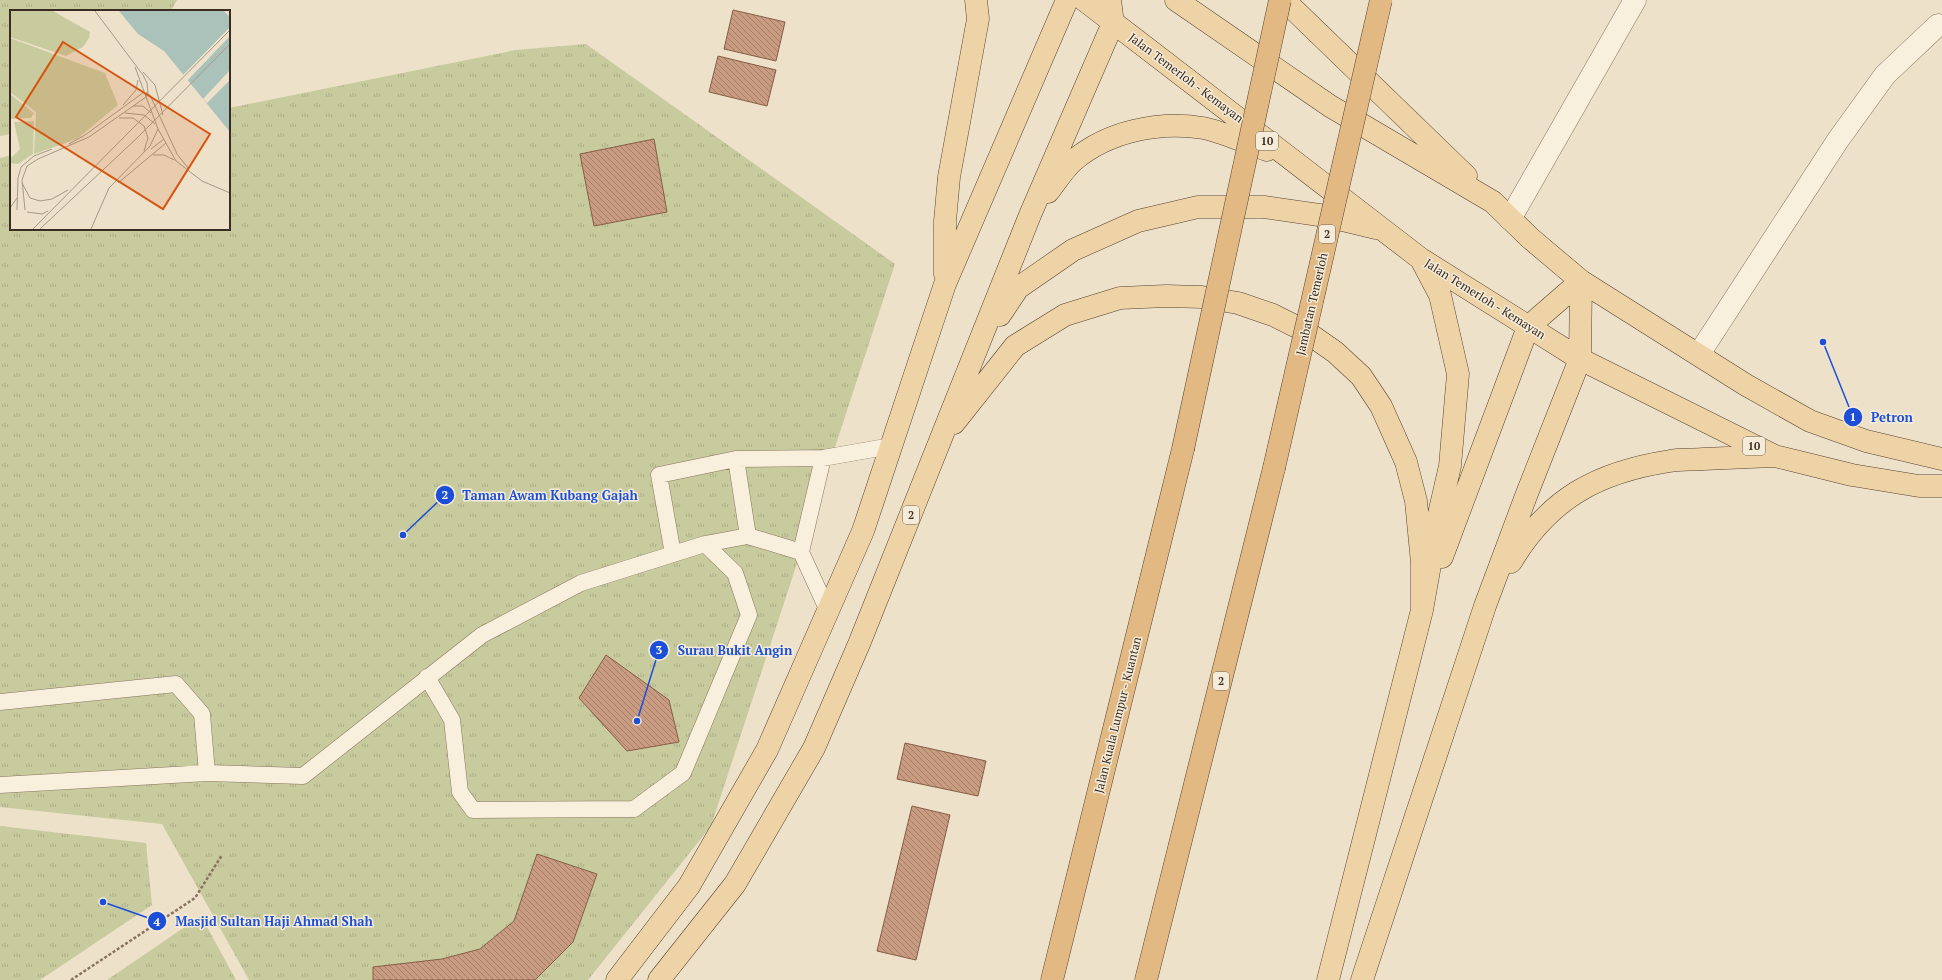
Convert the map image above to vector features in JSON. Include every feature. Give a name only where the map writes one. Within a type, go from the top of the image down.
[{"type":"highway","name":"Jalan Kuala Lumpur - Kuantan","points":[[1052,980],[1183,449],[1280,0]]},
{"type":"highway","name":"Jambatan Temerloh","points":[[1146,980],[1274,468],[1381,0]]},
{"type":"main road","points":[[945,284],[945,221],[949,177],[978,19],[976,0]]},
{"type":"main road","points":[[617,980],[689,886],[767,750],[863,531],[945,284],[1067,0]]},
{"type":"main road","name":"Jalan Temerloh - Kemayan","points":[[1084,0],[1421,259],[1580,359],[1775,456],[1852,475],[1919,486],[1942,486]]},
{"type":"main road","points":[[1110,0],[1114,23]]},
{"type":"main road","points":[[1176,0],[1330,106],[1493,202]]},
{"type":"main road","points":[[1284,0],[1530,238],[1581,280],[1746,385],[1810,421],[1866,441],[1942,459]]},
{"type":"main road","name":"2","points":[[659,980],[736,884],[814,748],[859,644],[1030,215],[1114,23]]},
{"type":"main road","points":[[1030,215],[1073,161],[1104,141],[1135,130],[1166,125],[1204,128],[1292,160]]},
{"type":"main road","points":[[977,349],[1018,288],[1073,250],[1138,221],[1198,207],[1264,207],[1326,216],[1383,229]]},
{"type":"main road","points":[[1328,980],[1422,610],[1439,514],[1450,466],[1458,374],[1440,295],[1421,259]]},
{"type":"main road","points":[[1422,610],[1528,327],[1581,280]]},
{"type":"main road","points":[[1362,980],[1485,606],[1580,359],[1581,280]]},
{"type":"main road","points":[[940,441],[1015,346],[1065,315],[1120,298],[1166,296],[1202,297],[1238,303],[1273,315],[1305,331],[1335,352],[1361,376],[1381,406],[1406,462],[1416,501],[1422,563],[1422,610]]},
{"type":"main road","points":[[1485,606],[1522,544],[1546,515],[1570,496],[1600,480],[1633,468],[1671,460],[1775,456]]},
{"type":"street","points":[[1510,219],[1635,0]]},
{"type":"street","points":[[1699,354],[1838,140],[1884,75],[1938,25]]},
{"type":"lane","points":[[673,554],[659,475],[736,458],[823,458],[891,446]]},
{"type":"lane","points":[[736,458],[748,536]]},
{"type":"lane","points":[[823,458],[801,552],[828,610]]},
{"type":"lane","points":[[0,785],[207,773],[303,776],[482,635],[581,583],[705,544],[748,536],[801,552]]},
{"type":"lane","points":[[427,677],[452,720],[460,792],[473,810],[634,808],[682,773],[750,616],[735,573],[705,544]]},
{"type":"lane","points":[[0,702],[176,684],[202,714],[207,773]]},
{"type":"path","points":[[71,980],[195,898],[222,855]]},
{"type":"green space","points":[[0,0],[177,0],[172,10],[10,10],[10,134],[0,136]]},
{"type":"green space","points":[[586,44],[895,264],[711,826],[588,980],[249,980],[162,824],[0,807],[0,158],[10,155],[10,230],[230,230],[230,108],[516,50]]},
{"type":"green space","points":[[0,826],[146,843],[152,905],[40,980],[0,980]]},
{"type":"green space","points":[[201,916],[236,980],[107,980]]},
{"type":"building","points":[[733,10],[785,22],[776,61],[724,49]]},
{"type":"building","points":[[718,56],[776,70],[767,106],[709,92]]},
{"type":"building","points":[[654,139],[667,212],[594,226],[580,154]]},
{"type":"building","points":[[606,655],[669,700],[679,742],[627,751],[579,698]]},
{"type":"building","points":[[905,743],[986,761],[978,796],[897,779]]},
{"type":"building","points":[[912,806],[950,815],[916,960],[877,951]]},
{"type":"building","points":[[537,854],[597,874],[573,942],[535,980],[373,980],[373,967],[442,959],[480,949],[514,921]]},
{"type":"place","name":"Petron","points":[[1823,342]]},
{"type":"place","name":"Taman Awam Kubang Gajah","points":[[403,535]]},
{"type":"place","name":"Surau Bukit Angin","points":[[637,721]]},
{"type":"place","name":"Masjid Sultan Haji Ahmad Shah","points":[[103,902]]}]
